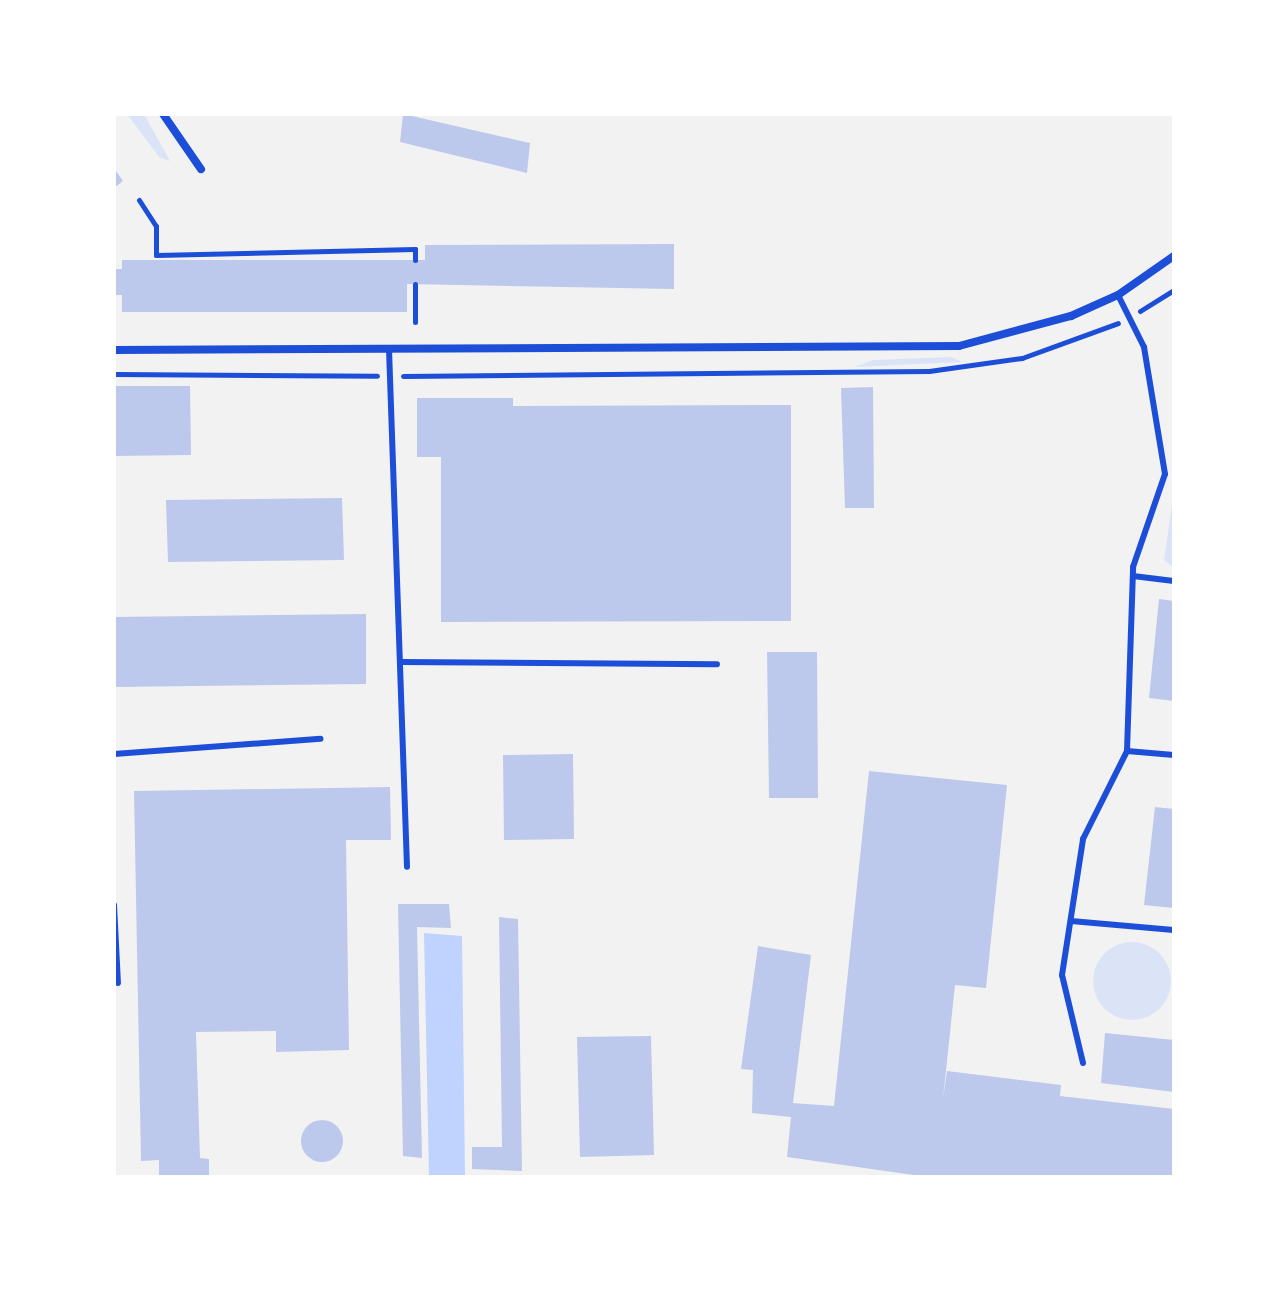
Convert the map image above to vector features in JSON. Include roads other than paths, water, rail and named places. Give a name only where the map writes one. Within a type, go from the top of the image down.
[{"type":"street","points":[[163,114],[201,169]]},
{"type":"street","points":[[114,350],[959,346],[1118,295],[1174,256]]},
{"type":"lane","points":[[1083,1063],[1062,975],[1083,839],[1127,751],[1133,576],[1165,474],[1144,347],[1118,295]]},
{"type":"lane","points":[[389,349],[407,867]]},
{"type":"lane","points":[[1133,576],[1174,581]]},
{"type":"lane","points":[[400,662],[717,664]]},
{"type":"lane","points":[[114,754],[320,739]]},
{"type":"lane","points":[[1127,751],[1174,755]]},
{"type":"lane","points":[[114,905],[118,983]]},
{"type":"lane","points":[[1071,921],[1174,930]]},
{"type":"water","points":[[424,933],[462,936],[465,1177],[429,1177]]}]
